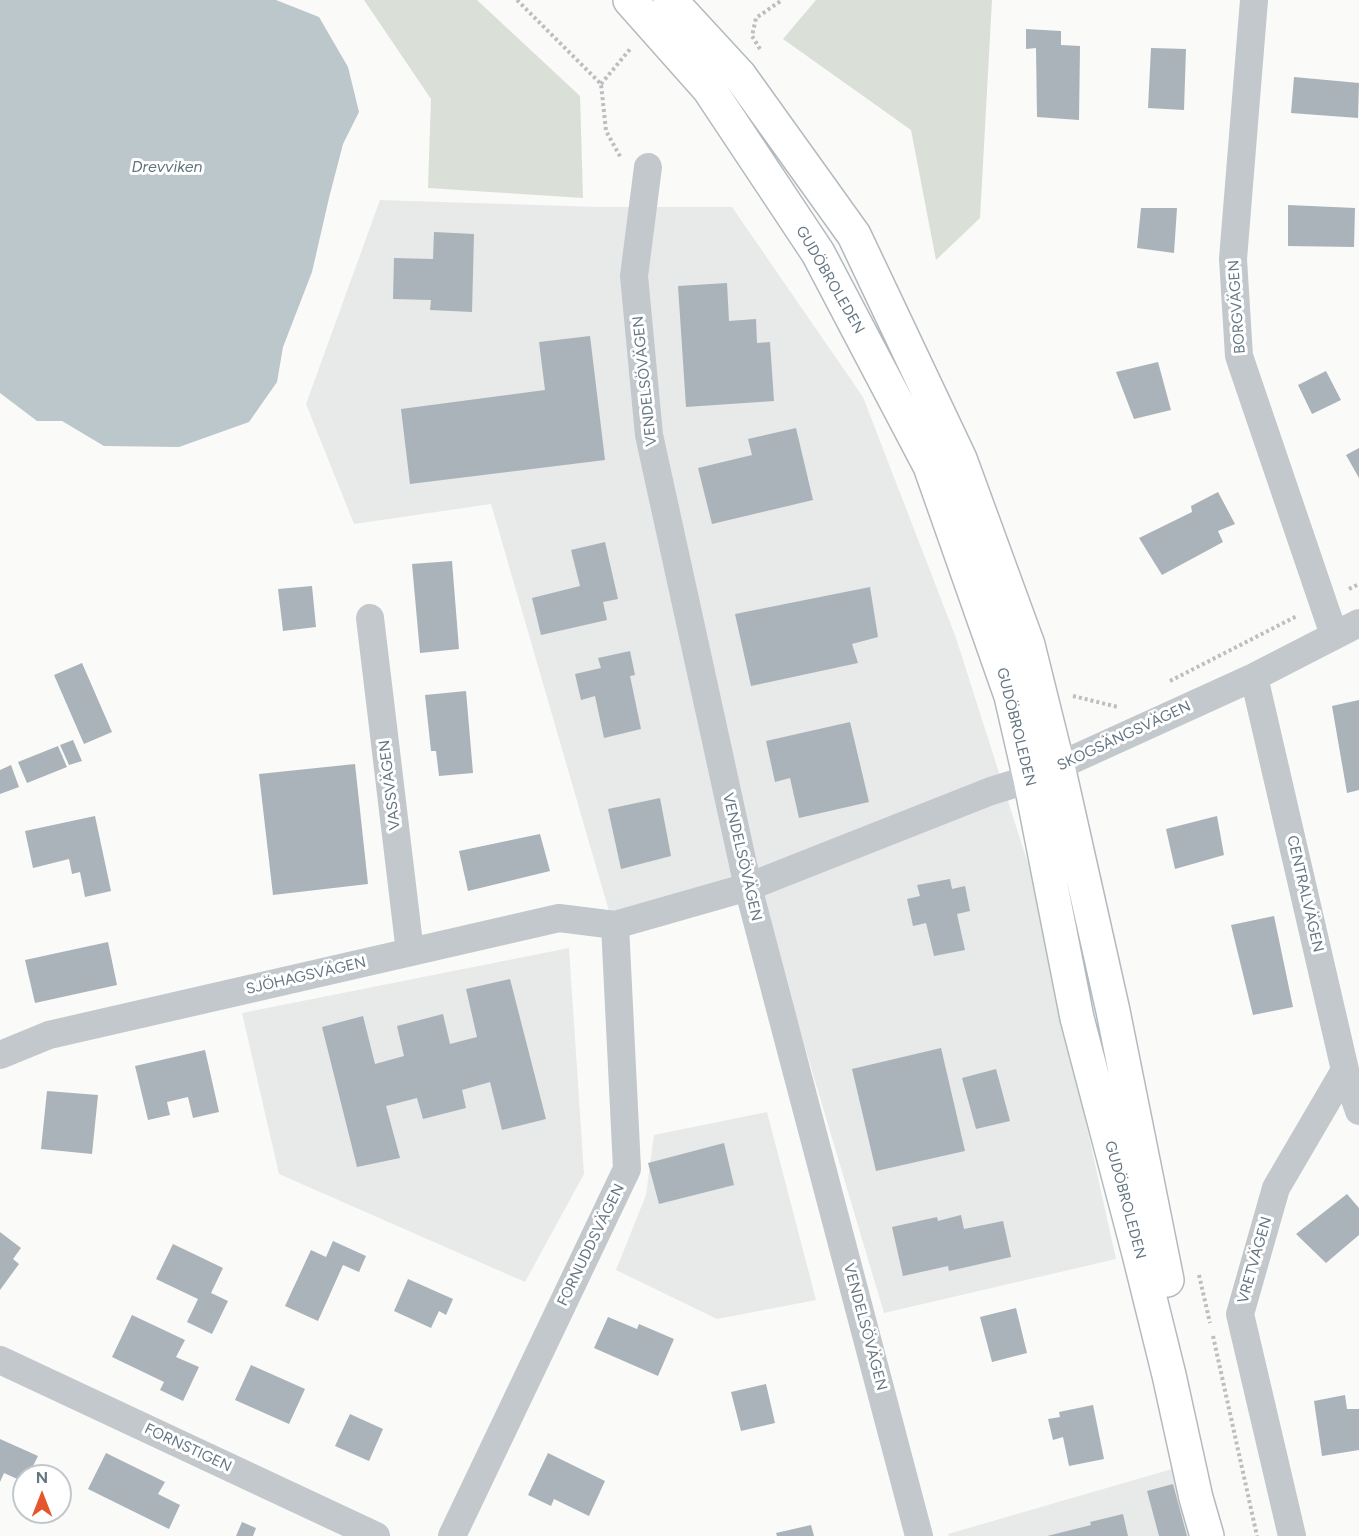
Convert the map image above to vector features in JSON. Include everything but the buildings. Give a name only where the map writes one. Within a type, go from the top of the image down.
[{"type":"main road","name":"GUDÖBROLEDEN","points":[[630,0],[709,89],[818,253],[930,466],[1011,696],[1044,773],[1113,1011],[1191,1395],[1213,1496],[1225,1536]]},
{"type":"main road","name":"GUDÖBROLEDEN","points":[[670,0],[740,76],[854,235],[960,459],[1028,645],[1077,1018],[1169,1375],[1196,1498],[1207,1536]]},
{"type":"street","name":"BORGVÄGEN","points":[[1254,0],[1233,260],[1239,356],[1334,636]]},
{"type":"street","name":"VENDELSÖVÄGEN","points":[[635,164],[634,276],[649,435],[748,887],[919,1536]]},
{"type":"street","name":"VASSVÄGEN","points":[[370,618],[410,952]]},
{"type":"street","name":"SKOGSÄNGSVÄGEN","points":[[748,887],[991,791],[1044,773],[1254,677],[1359,622]]},
{"type":"street","name":"CENTRALVÄGEN","points":[[1254,677],[1345,1070],[1359,1111]]},
{"type":"street","points":[[615,925],[748,887]]},
{"type":"street","name":"SJÖHAGSVÄGEN","points":[[0,1055],[49,1035],[559,918],[615,925]]},
{"type":"street","name":"FORNUDDSVÄGEN","points":[[452,1536],[627,1169],[615,925]]},
{"type":"street","name":"VRETVÄGEN","points":[[1292,1536],[1240,1314],[1276,1188],[1345,1070]]},
{"type":"street","name":"FORNSTIGEN","points":[[0,1360],[376,1536]]},
{"type":"path","points":[[517,0],[601,84],[606,131],[635,164]]},
{"type":"path","points":[[601,84],[638,40]]},
{"type":"path","points":[[1160,686],[1359,584]]},
{"type":"path","points":[[1062,694],[1119,707]]},
{"type":"shaded area","points":[[364,0],[477,0],[580,96],[583,198],[428,188],[431,99]]},
{"type":"shaded area","points":[[816,0],[992,0],[980,218],[936,260],[911,130],[783,39]]},
{"type":"shaded area","points":[[380,200],[599,207],[732,207],[863,397],[956,638],[1031,873],[1116,1259],[884,1313],[755,879],[613,925],[491,504],[354,524],[306,404]]},
{"type":"shaded area","points":[[569,948],[584,1174],[525,1282],[279,1174],[242,1013]]},
{"type":"shaded area","points":[[767,1112],[816,1300],[717,1319],[616,1270],[646,1195],[654,1135]]},
{"type":"shaded area","points":[[1179,1467],[1199,1536],[949,1536],[948,1534]]},
{"type":"water","name":"Drevviken","points":[[0,0],[276,0],[319,17],[348,67],[359,112],[343,144],[312,272],[283,347],[277,382],[249,422],[179,447],[104,446],[62,421],[37,421],[0,393]]}]
